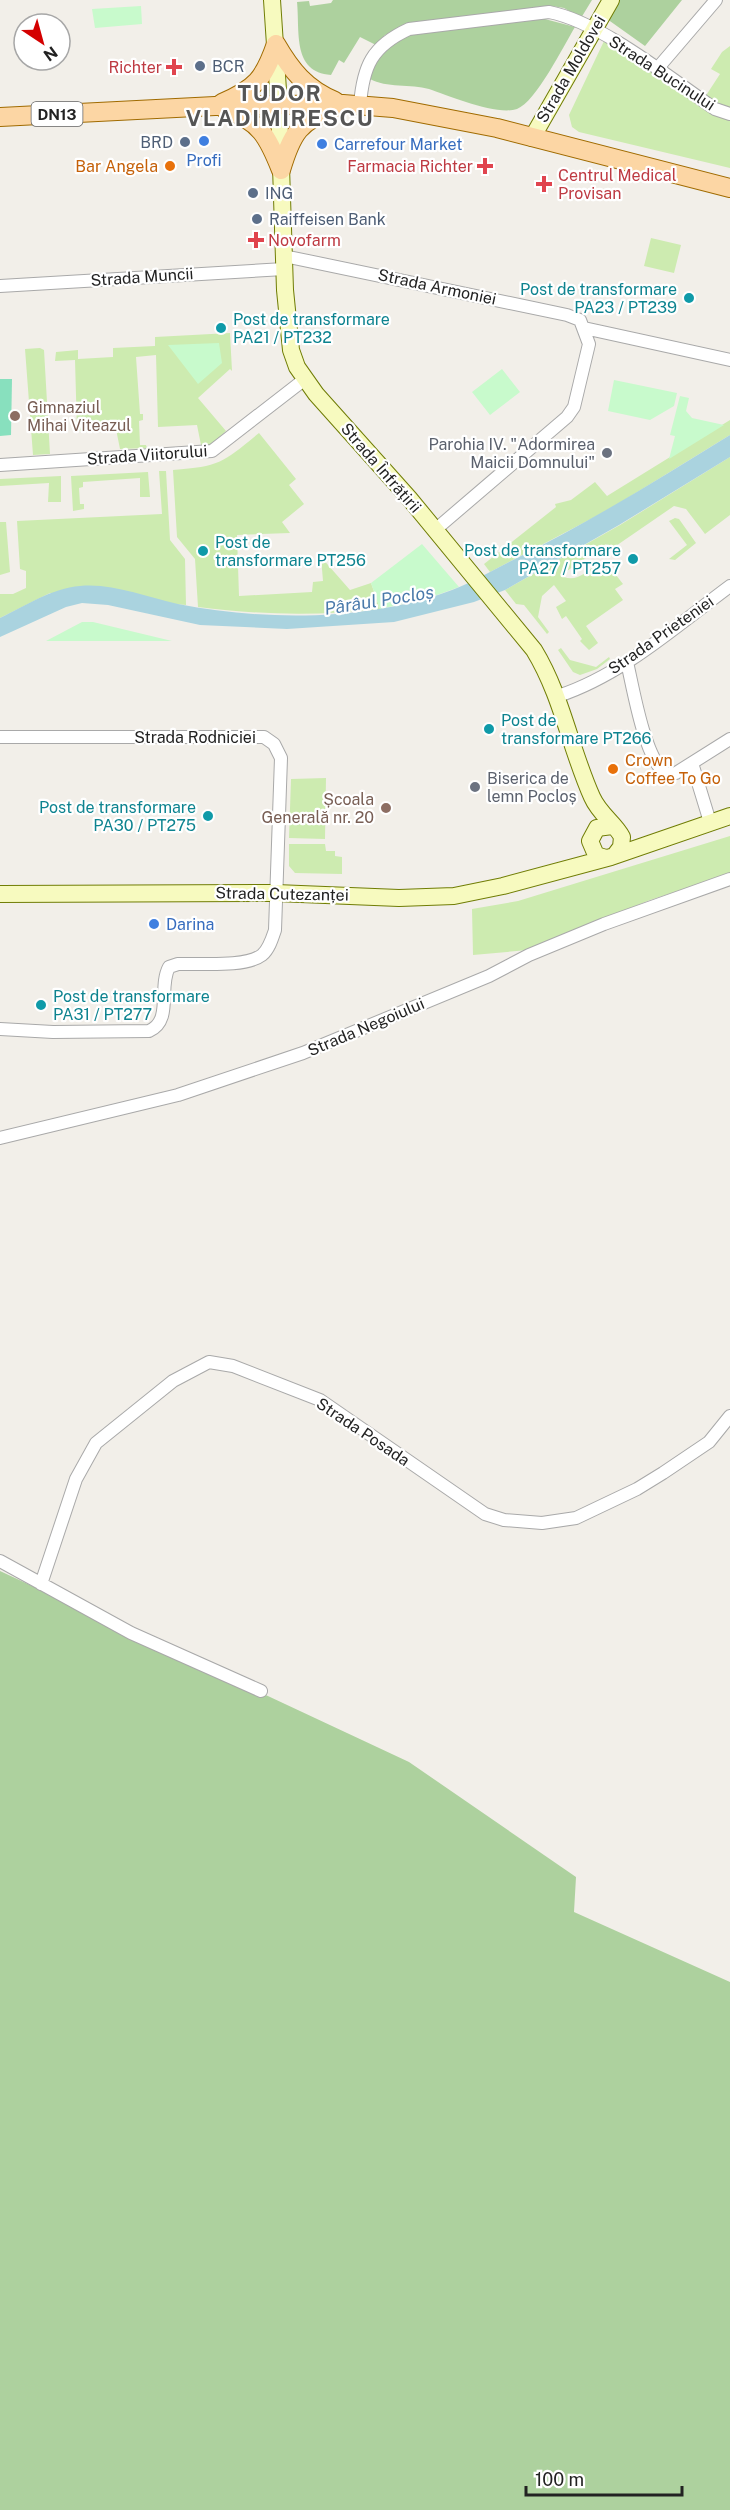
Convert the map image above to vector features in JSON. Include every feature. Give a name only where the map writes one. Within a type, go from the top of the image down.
[{"type":"main road","points":[[276,44],[288,65],[307,86],[319,94],[352,104]]},
{"type":"main road","points":[[215,106],[251,89],[267,69],[276,44]]},
{"type":"main road","points":[[281,170],[289,143],[299,126],[316,115],[352,104]]},
{"type":"main road","name":"DN13","points":[[0,117],[215,106],[352,104],[443,117],[730,188]]},
{"type":"main road","points":[[215,106],[243,115],[255,124],[266,135],[281,170]]},
{"type":"street","name":"Strada Înfrățirii","points":[[272,0],[279,105],[284,262],[291,350],[305,379],[435,530],[534,650],[550,676],[558,696],[591,796],[595,814],[591,837]]},
{"type":"street","name":"Strada Moldovei","points":[[532,138],[611,0]]},
{"type":"street","points":[[657,69],[716,0]]},
{"type":"street","name":"Strada Bucinului","points":[[352,104],[364,71],[379,47],[388,38],[409,29],[549,12],[606,35],[715,109],[730,114]]},
{"type":"street","name":"Strada Muncii","points":[[0,286],[284,262]]},
{"type":"street","name":"Strada Armoniei","points":[[284,262],[567,315],[580,320],[584,328],[730,360]]},
{"type":"street","points":[[435,530],[567,417],[574,407],[589,344],[584,328]]},
{"type":"street","name":"Strada Viitorului","points":[[0,465],[212,451],[305,379]]},
{"type":"street","name":"Strada Prieteniei","points":[[558,696],[578,690],[627,662],[730,586]]},
{"type":"street","points":[[627,662],[646,740],[663,772],[669,775],[676,773],[730,739]]},
{"type":"street","name":"Strada Rodniciei","points":[[0,737],[264,737],[274,744],[281,758],[275,930],[271,944],[261,955],[245,962],[178,964],[169,967],[164,975],[163,1019],[158,1027],[149,1031],[53,1032],[0,1029]]},
{"type":"street","points":[[560,870],[575,870],[612,862],[677,839],[710,822],[692,764]]},
{"type":"street","name":"Strada Înfrățirii","points":[[591,796],[616,830]]},
{"type":"street","name":"Strada Cutezanței","points":[[0,894],[276,893],[399,898],[454,896],[610,857],[730,816]]},
{"type":"street","points":[[602,826],[616,830],[621,847],[610,857],[593,851],[591,837],[602,826]]},
{"type":"street","name":"Strada Cutezanței","points":[[616,830],[634,839],[655,840]]},
{"type":"street","name":"Strada Cutezanței","points":[[560,870],[580,856],[591,837]]},
{"type":"street","name":"Strada Negoiului","points":[[0,1138],[178,1095],[303,1053],[489,976],[529,955],[641,910],[727,881]]},
{"type":"street","name":"Strada Posada","points":[[40,1584],[76,1479],[96,1443],[173,1381],[209,1362],[233,1366],[320,1400],[485,1514],[504,1520],[542,1523],[576,1518],[638,1490],[709,1442],[730,1416]]},
{"type":"street","points":[[0,1561],[131,1634],[261,1691]]},
{"type":"green space","points":[[333,0],[592,0],[581,18],[564,8],[552,6],[509,15],[408,25],[385,35],[376,45],[360,37],[344,63],[339,60],[331,75],[318,72],[310,67],[304,58],[300,49],[297,2],[309,1],[310,6],[331,3]]},
{"type":"green space","points":[[619,0],[682,0],[645,46],[607,19]]},
{"type":"green space","points":[[141,6],[142,24],[95,28],[92,9]]},
{"type":"green space","points":[[541,18],[575,27],[541,85],[533,96],[517,109],[486,108],[429,89],[383,84],[370,79],[369,74],[383,50],[410,33]]},
{"type":"green space","points":[[604,41],[730,119],[730,168],[579,132],[572,127],[569,115]]},
{"type":"green space","points":[[730,46],[730,108],[718,105],[705,97],[720,74],[711,69],[722,52]]},
{"type":"green space","points":[[651,238],[681,245],[674,273],[644,266]]},
{"type":"green space","points":[[230,333],[232,371],[230,369],[198,398],[226,431],[211,445],[201,445],[197,425],[158,427],[156,355],[136,357],[140,414],[143,414],[143,420],[139,421],[140,445],[146,445],[147,448],[120,449],[116,429],[77,431],[75,360],[55,361],[56,352],[78,350],[78,359],[113,357],[113,348],[155,346],[155,337]]},
{"type":"green space","points":[[219,343],[222,363],[198,384],[168,345]]},
{"type":"green space","points":[[25,349],[44,350],[50,454],[33,455]]},
{"type":"green space","points":[[502,369],[520,392],[490,415],[472,392]]},
{"type":"green space","points":[[0,379],[12,379],[11,435],[0,436]]},
{"type":"green space","points":[[614,380],[677,393],[674,406],[650,420],[608,411]]},
{"type":"green space","points":[[680,396],[689,398],[686,411],[692,418],[724,425],[669,459],[675,436],[670,435]]},
{"type":"green space","points":[[730,420],[730,435],[608,510],[490,572],[484,564],[556,507],[555,504],[571,500],[595,482],[607,496]]},
{"type":"green space","points":[[259,433],[296,479],[289,485],[304,504],[282,522],[290,533],[237,535],[239,596],[312,592],[313,582],[323,581],[321,557],[350,590],[371,583],[380,609],[289,614],[198,607],[195,559],[177,537],[173,470],[201,467],[220,461]]},
{"type":"green space","points":[[730,457],[730,515],[705,534],[686,509],[674,506],[610,550],[606,544],[596,550],[600,556],[589,556],[564,573],[564,577],[573,578],[581,576],[596,565],[609,566],[623,584],[615,589],[623,600],[586,626],[598,643],[589,650],[580,641],[582,639],[566,616],[562,619],[556,607],[566,601],[554,585],[542,596],[538,617],[549,632],[547,634],[524,605],[516,604],[505,590],[620,525]]},
{"type":"green space","points":[[159,471],[166,471],[170,540],[185,559],[186,605],[50,593],[0,618],[0,594],[13,594],[26,588],[26,571],[20,569],[17,521],[162,514]]},
{"type":"green space","points":[[148,472],[150,497],[140,497],[140,478],[83,482],[83,487],[79,488],[80,504],[84,504],[84,509],[73,511],[71,476]]},
{"type":"green space","points":[[61,476],[61,502],[48,502],[49,483],[0,486],[0,479]]},
{"type":"green space","points":[[679,519],[696,543],[675,560],[669,559],[687,545],[669,521]]},
{"type":"green space","points":[[0,522],[6,522],[10,572],[0,575]]},
{"type":"green space","points":[[422,544],[459,587],[429,598],[380,609],[371,583]]},
{"type":"green space","points":[[82,622],[93,622],[172,641],[46,641]]},
{"type":"green space","points":[[561,648],[570,660],[596,667],[609,657],[610,659],[597,669],[580,675],[573,672],[558,650]]},
{"type":"green space","points":[[326,778],[325,839],[289,838],[291,779]]},
{"type":"green space","points":[[730,836],[730,874],[650,900],[528,950],[473,955],[472,909],[518,901]]},
{"type":"green space","points":[[289,844],[325,844],[326,851],[335,851],[335,856],[342,857],[342,874],[295,873],[289,866]]},
{"type":"green space","points":[[0,1571],[409,1762],[576,1877],[574,1912],[730,1982],[730,2510],[0,2510]]},
{"type":"water","name":"Pârâul Pocloș","points":[[730,435],[730,457],[619,525],[505,590],[474,602],[394,622],[287,629],[200,625],[108,605],[82,603],[66,607],[0,637],[0,618],[59,590],[80,586],[117,589],[178,604],[237,613],[277,615],[351,613],[424,599],[468,583],[569,531]]},
{"type":"place","name":"BCR","points":[[200,66]]},
{"type":"place","name":"Richter","points":[[174,67]]},
{"type":"place","name":"Profi","points":[[204,141]]},
{"type":"place","name":"BRD","points":[[185,142]]},
{"type":"place","name":"Carrefour Market","points":[[322,144]]},
{"type":"place","name":"Bar Angela","points":[[170,166]]},
{"type":"place","name":"Farmacia Richter","points":[[485,166]]},
{"type":"place","name":"Centrul Medical Provisan","points":[[544,184]]},
{"type":"place","name":"ING","points":[[253,193]]},
{"type":"place","name":"Raiffeisen Bank","points":[[257,219]]},
{"type":"place","name":"Novofarm","points":[[256,240]]},
{"type":"place","name":"Post de transformare PA23 / PT239","points":[[689,298]]},
{"type":"place","name":"Post de transformare PA21 / PT232","points":[[221,328]]},
{"type":"place","name":"Gimnaziul Mihai Viteazul","points":[[15,416]]},
{"type":"place","name":"Parohia IV. \"Adormirea Maicii Domnului\"","points":[[607,453]]},
{"type":"place","name":"Post de transformare PT256","points":[[203,551]]},
{"type":"place","name":"Post de transformare PA27 / PT257","points":[[633,559]]},
{"type":"place","name":"Post de transformare PT266","points":[[489,729]]},
{"type":"place","name":"Crown Coffee To Go","points":[[613,769]]},
{"type":"place","name":"Biserica de lemn Pocloș","points":[[475,787]]},
{"type":"place","name":"Școala Generală nr. 20","points":[[386,808]]},
{"type":"place","name":"Post de transformare PA30 / PT275","points":[[208,816]]},
{"type":"place","name":"Darina","points":[[154,924]]},
{"type":"place","name":"Post de transformare PA31 / PT277","points":[[41,1005]]},
{"type":"district","name":"TUDOR VLADIMIRESCU","points":[[280,106]]}]
